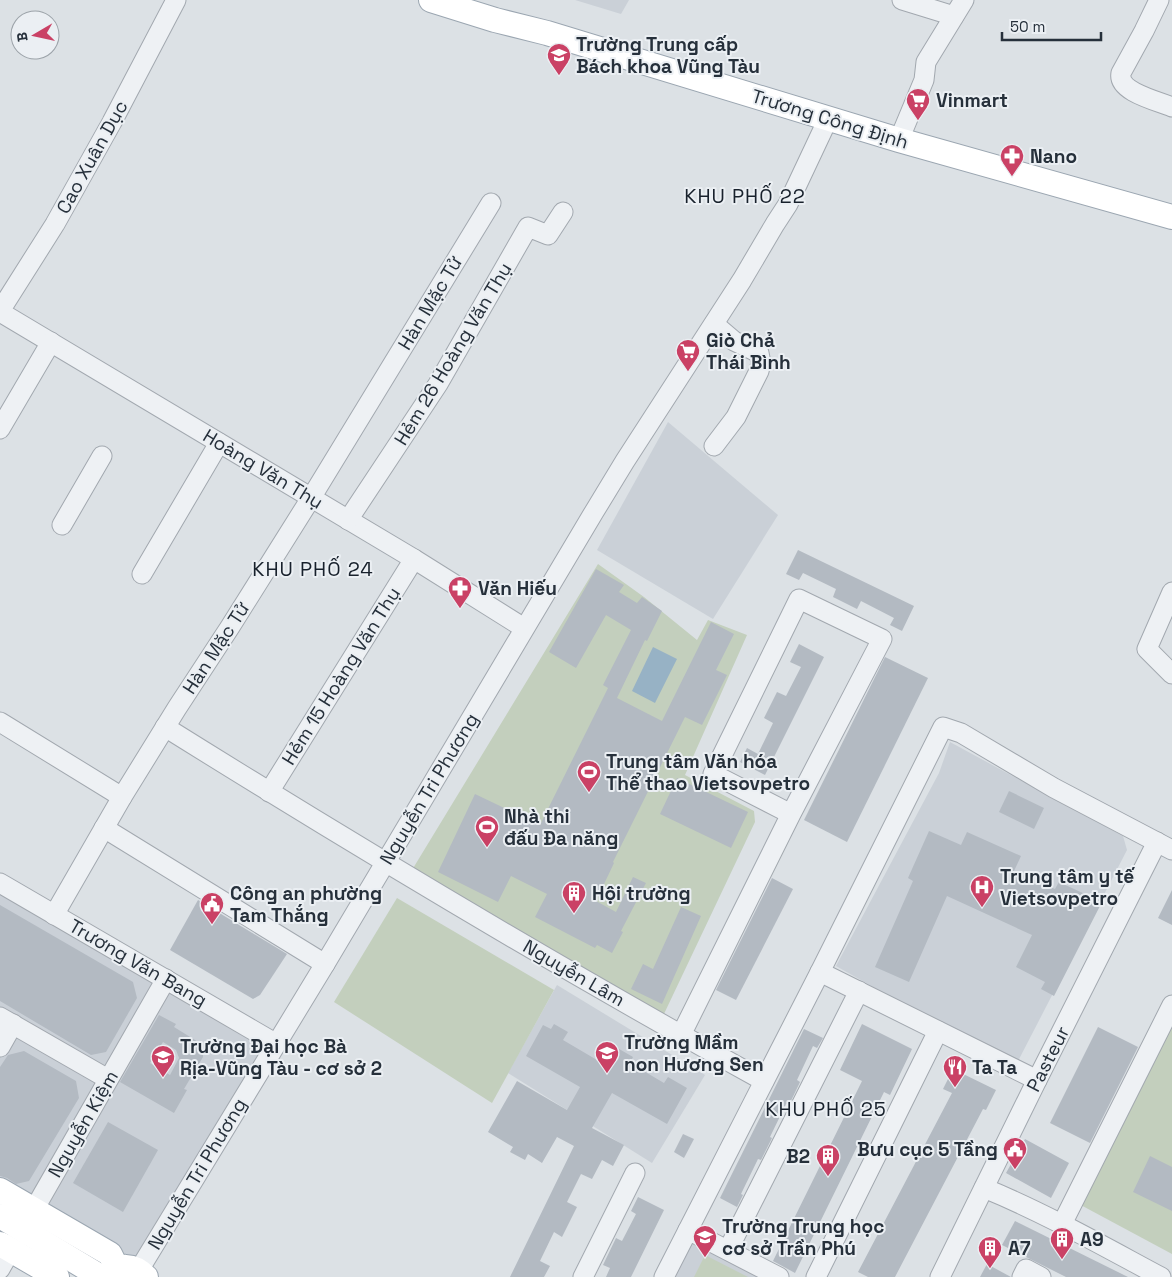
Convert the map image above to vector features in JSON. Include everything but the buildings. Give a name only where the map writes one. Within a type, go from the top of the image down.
[{"type":"main road","name":"Trương Công Định","points":[[431,0],[494,20],[547,33],[899,140],[1172,217]]},
{"type":"main road","points":[[0,1190],[28,1220]]},
{"type":"main road","points":[[0,1216],[28,1220],[110,1254],[122,1274]]},
{"type":"main road","points":[[4,1254],[58,1277]]},
{"type":"street","name":"Cao Xuân Dục","points":[[0,311],[55,224],[112,122],[176,0]]},
{"type":"street","points":[[902,0],[954,16]]},
{"type":"street","points":[[899,140],[924,80],[926,62],[964,0]]},
{"type":"street","points":[[1158,0],[1120,78],[1122,84],[1131,90],[1172,107]]},
{"type":"street","name":"Nguyễn Tri Phương","points":[[122,1274],[325,964],[625,461],[742,280],[774,224],[788,204],[828,119]]},
{"type":"street","name":"Hàn Mặc Tử","points":[[54,914],[122,796],[311,498],[491,203]]},
{"type":"street","name":"Hẻm 26 Hoàng Văn Thụ","points":[[348,520],[438,384],[528,227],[548,235],[563,212]]},
{"type":"street","name":"Hoàng Văn Thụ","points":[[0,311],[414,559],[524,628]]},
{"type":"street","points":[[714,324],[734,341],[759,353],[761,363],[736,418],[714,446]]},
{"type":"street","points":[[0,429],[51,342]]},
{"type":"street","points":[[142,574],[220,443]]},
{"type":"street","points":[[62,525],[102,456]]},
{"type":"street","name":"Hẻm 15 Hoàng Văn Thụ","points":[[269,792],[414,559]]},
{"type":"street","points":[[1172,592],[1147,649],[1172,674]]},
{"type":"street","points":[[681,1035],[791,814],[882,639],[799,599],[713,774],[791,814]]},
{"type":"street","points":[[0,722],[122,796]]},
{"type":"street","name":"Nguyễn Lâm","points":[[165,727],[269,792],[558,965],[764,1081]]},
{"type":"street","points":[[664,1277],[943,727],[961,732],[1054,788],[1165,846]]},
{"type":"street","points":[[104,828],[325,964]]},
{"type":"street","name":"Pasteur","points":[[940,1277],[1037,1080],[1165,846]]},
{"type":"street","name":"Trương Văn Bang","points":[[0,883],[275,1043]]},
{"type":"street","points":[[820,972],[1037,1080]]},
{"type":"street","name":"Nguyễn Kiệm","points":[[4,1254],[28,1220],[166,979]]},
{"type":"street","points":[[728,1250],[859,991]]},
{"type":"street","points":[[1062,1224],[1172,1005]]},
{"type":"street","points":[[0,1048],[6,1021],[108,1079]]},
{"type":"street","points":[[816,1277],[938,1031]]},
{"type":"street","points":[[583,1277],[635,1173]]},
{"type":"street","points":[[984,1188],[1062,1224],[1161,1277]]},
{"type":"street","points":[[688,1230],[779,1277]]},
{"type":"street","points":[[1022,1277],[1026,1269],[1041,1277]]},
{"type":"shaded area","points":[[575,0],[629,0],[621,14]]},
{"type":"shaded area","points":[[668,422],[778,515],[713,619],[597,550]]},
{"type":"shaded area","name":"Trung tâm y tế Vietsovpetro","points":[[950,742],[1123,836],[1127,850],[1015,1067],[836,966],[939,773]]},
{"type":"shaded area","points":[[0,883],[275,1043],[139,1270],[110,1254],[11,1250],[0,1269]]},
{"type":"shaded area","name":"Trường Mầm non Hương Sen","points":[[557,985],[705,1075],[652,1163],[508,1073]]},
{"type":"shaded area","name":"Trường Trung học cơ sở Trần Phú","points":[[691,1238],[765,1277],[672,1277]]},
{"type":"green space","name":"Trung tâm Văn hóa Thể thao Vietsovpetro","points":[[598,564],[644,597],[697,640],[708,620],[747,635],[685,775],[754,811],[755,822],[663,1016],[412,870]]},
{"type":"green space","points":[[397,898],[554,990],[492,1103],[334,1002]]},
{"type":"green space","points":[[1172,1010],[1172,1254],[1077,1203]]},
{"type":"green space","points":[[705,1255],[748,1277],[694,1277]]},
{"type":"water","points":[[653,647],[677,659],[655,703],[632,691]]},
{"type":"place","name":"Trường Trung cấp Bách khoa Vũng Tàu","points":[[559,76]]},
{"type":"place","name":"Vinmart","points":[[918,121]]},
{"type":"place","name":"Nano","points":[[1012,177]]},
{"type":"place","name":"Giò Chả Thái Bình","points":[[688,372]]},
{"type":"place","name":"Văn Hiếu","points":[[460,609]]},
{"type":"place","name":"Trung tâm Văn hóa Thể thao Vietsovpetro","points":[[589,793]]},
{"type":"place","name":"Nhà thi đấu Đa năng","points":[[487,848]]},
{"type":"place","name":"Trung tâm y tế Vietsovpetro","points":[[982,908]]},
{"type":"place","name":"Hội trường","points":[[574,914]]},
{"type":"place","name":"Công an phường Tam Thắng","points":[[212,925]]},
{"type":"place","name":"Trường Mầm non Hương Sen","points":[[607,1074]]},
{"type":"place","name":"Trường Đại học Bà Rịa-Vũng Tàu - cơ sở 2","points":[[163,1078]]},
{"type":"place","name":"Ta Ta","points":[[955,1088]]},
{"type":"place","name":"Bưu cục 5 Tầng","points":[[1015,1170]]},
{"type":"place","name":"B2","points":[[828,1177]]},
{"type":"place","name":"Trường Trung học cơ sở Trần Phú","points":[[705,1258]]},
{"type":"place","name":"A9","points":[[1062,1260]]},
{"type":"place","name":"A7","points":[[990,1269]]},
{"type":"district","name":"KHU PHỐ 22","points":[[745,196]]},
{"type":"district","name":"KHU PHỐ 24","points":[[313,569]]},
{"type":"district","name":"KHU PHỐ 25","points":[[826,1109]]}]
